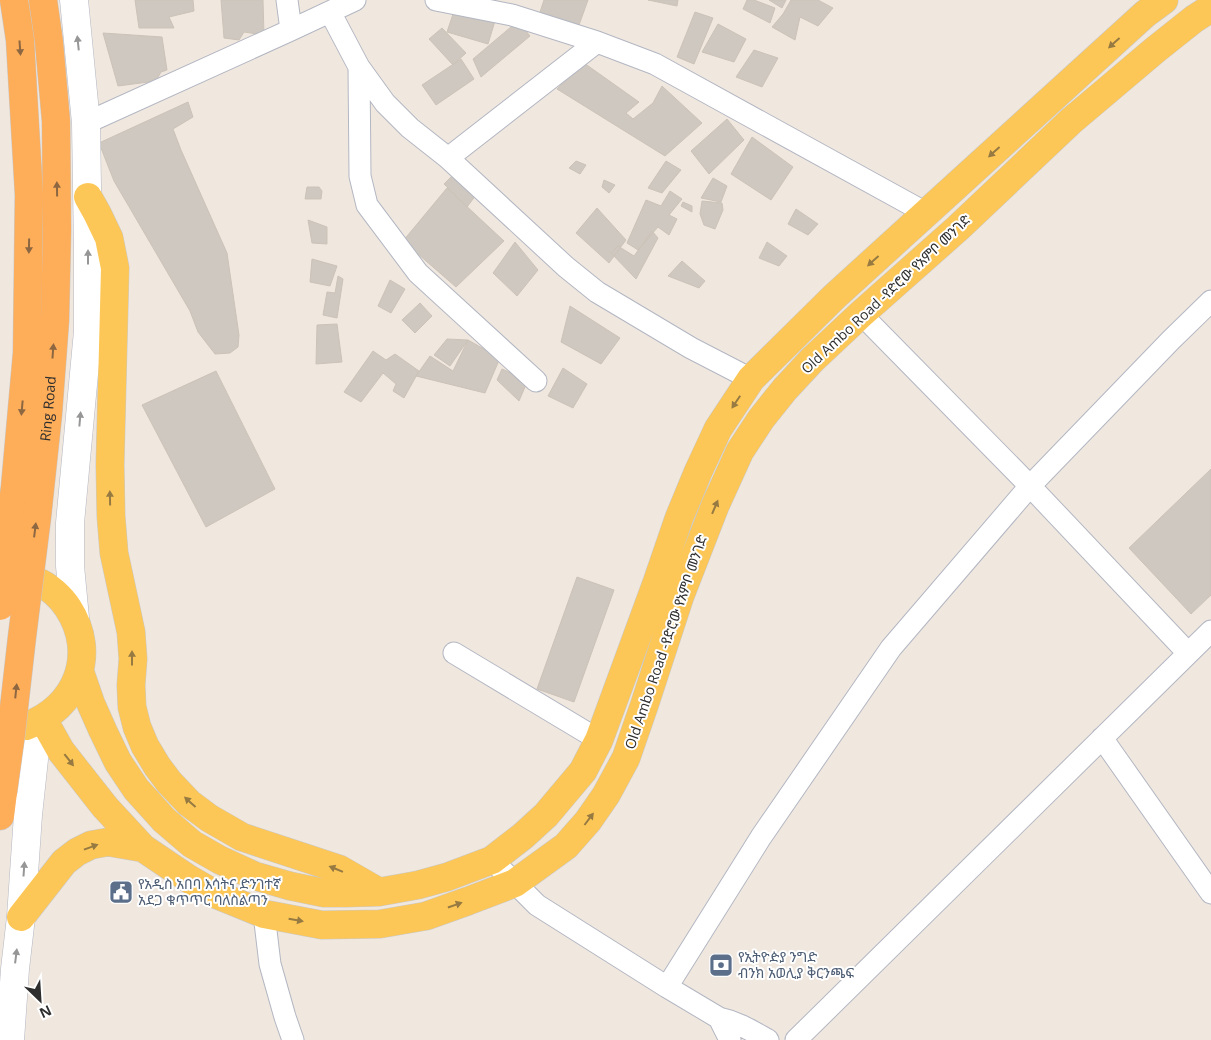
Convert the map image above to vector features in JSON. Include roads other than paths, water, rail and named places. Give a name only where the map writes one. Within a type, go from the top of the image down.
[{"type":"highway","name":"Ring Road","points":[[0,606],[15,487],[27,353],[30,195],[20,40],[14,0]]},
{"type":"highway","name":"Ring Road","points":[[0,816],[37,516],[48,414],[55,321],[57,230],[56,121],[43,0]]},
{"type":"main road","points":[[0,729],[21,728],[40,720],[59,707],[72,690],[80,672],[82,654],[81,635],[75,618],[70,566],[70,523],[88,331],[88,197],[86,123],[74,0]]},
{"type":"main road","name":"Old Ambo Road -የድሮው የአምቦ መንገድ","points":[[80,672],[103,731],[118,762],[136,789],[164,820],[192,844],[220,860],[255,876],[324,893],[379,892],[440,879],[492,860],[546,815],[583,771],[599,740],[679,518],[698,472],[718,429],[751,379],[834,297],[1148,5]]},
{"type":"main road","name":"Old Ambo Road -የድሮው የአምቦ መንገድ","points":[[40,720],[104,807],[143,848],[214,894],[264,914],[322,925],[380,924],[426,916],[515,883],[566,846],[606,795],[626,758],[680,596],[715,506],[740,452],[761,419],[812,360],[958,228],[1077,116],[1155,50],[1211,8]]},
{"type":"main road","points":[[88,197],[109,238],[115,268],[110,516],[114,553],[131,632],[133,659],[131,685],[136,727],[145,746],[169,782],[208,818],[242,837],[339,869],[379,892]]},
{"type":"main road","points":[[0,575],[20,576],[37,581],[53,591],[65,603],[75,618]]},
{"type":"main road","points":[[10,1040],[28,816],[40,720]]},
{"type":"main road","points":[[21,917],[64,862],[78,852],[91,845],[108,842],[143,848]]},
{"type":"street","points":[[288,0],[291,30]]},
{"type":"street","points":[[86,123],[355,0]]},
{"type":"street","points":[[436,0],[512,15],[597,42],[654,64],[926,213]]},
{"type":"street","points":[[330,12],[359,67],[385,103],[410,128],[448,158],[566,267],[597,292],[691,348],[751,379]]},
{"type":"street","points":[[448,158],[597,42]]},
{"type":"street","points":[[359,67],[360,176],[367,205],[418,272],[536,381]]},
{"type":"street","points":[[668,987],[761,837],[891,648],[1030,486],[1211,301]]},
{"type":"street","points":[[861,314],[1030,486],[1188,653]]},
{"type":"street","points":[[796,1040],[1211,631]]},
{"type":"street","points":[[454,653],[599,740]]},
{"type":"street","points":[[1102,738],[1211,893]]},
{"type":"street","points":[[492,860],[537,905],[720,1018],[752,1030],[768,1040]]},
{"type":"street","points":[[264,914],[270,964],[293,1040]]},
{"type":"street","points":[[720,1018],[730,1040]]},
{"type":"place","name":"የአዲስ አበባ እሳትና ድንገተኛ አደጋ ቁጥጥር ባለስልጣን","points":[[121,892]]},
{"type":"place","name":"የኢትዮዽያ ንግድ ብንክ አወሊያ ቅርንጫፍ","points":[[721,965]]}]
